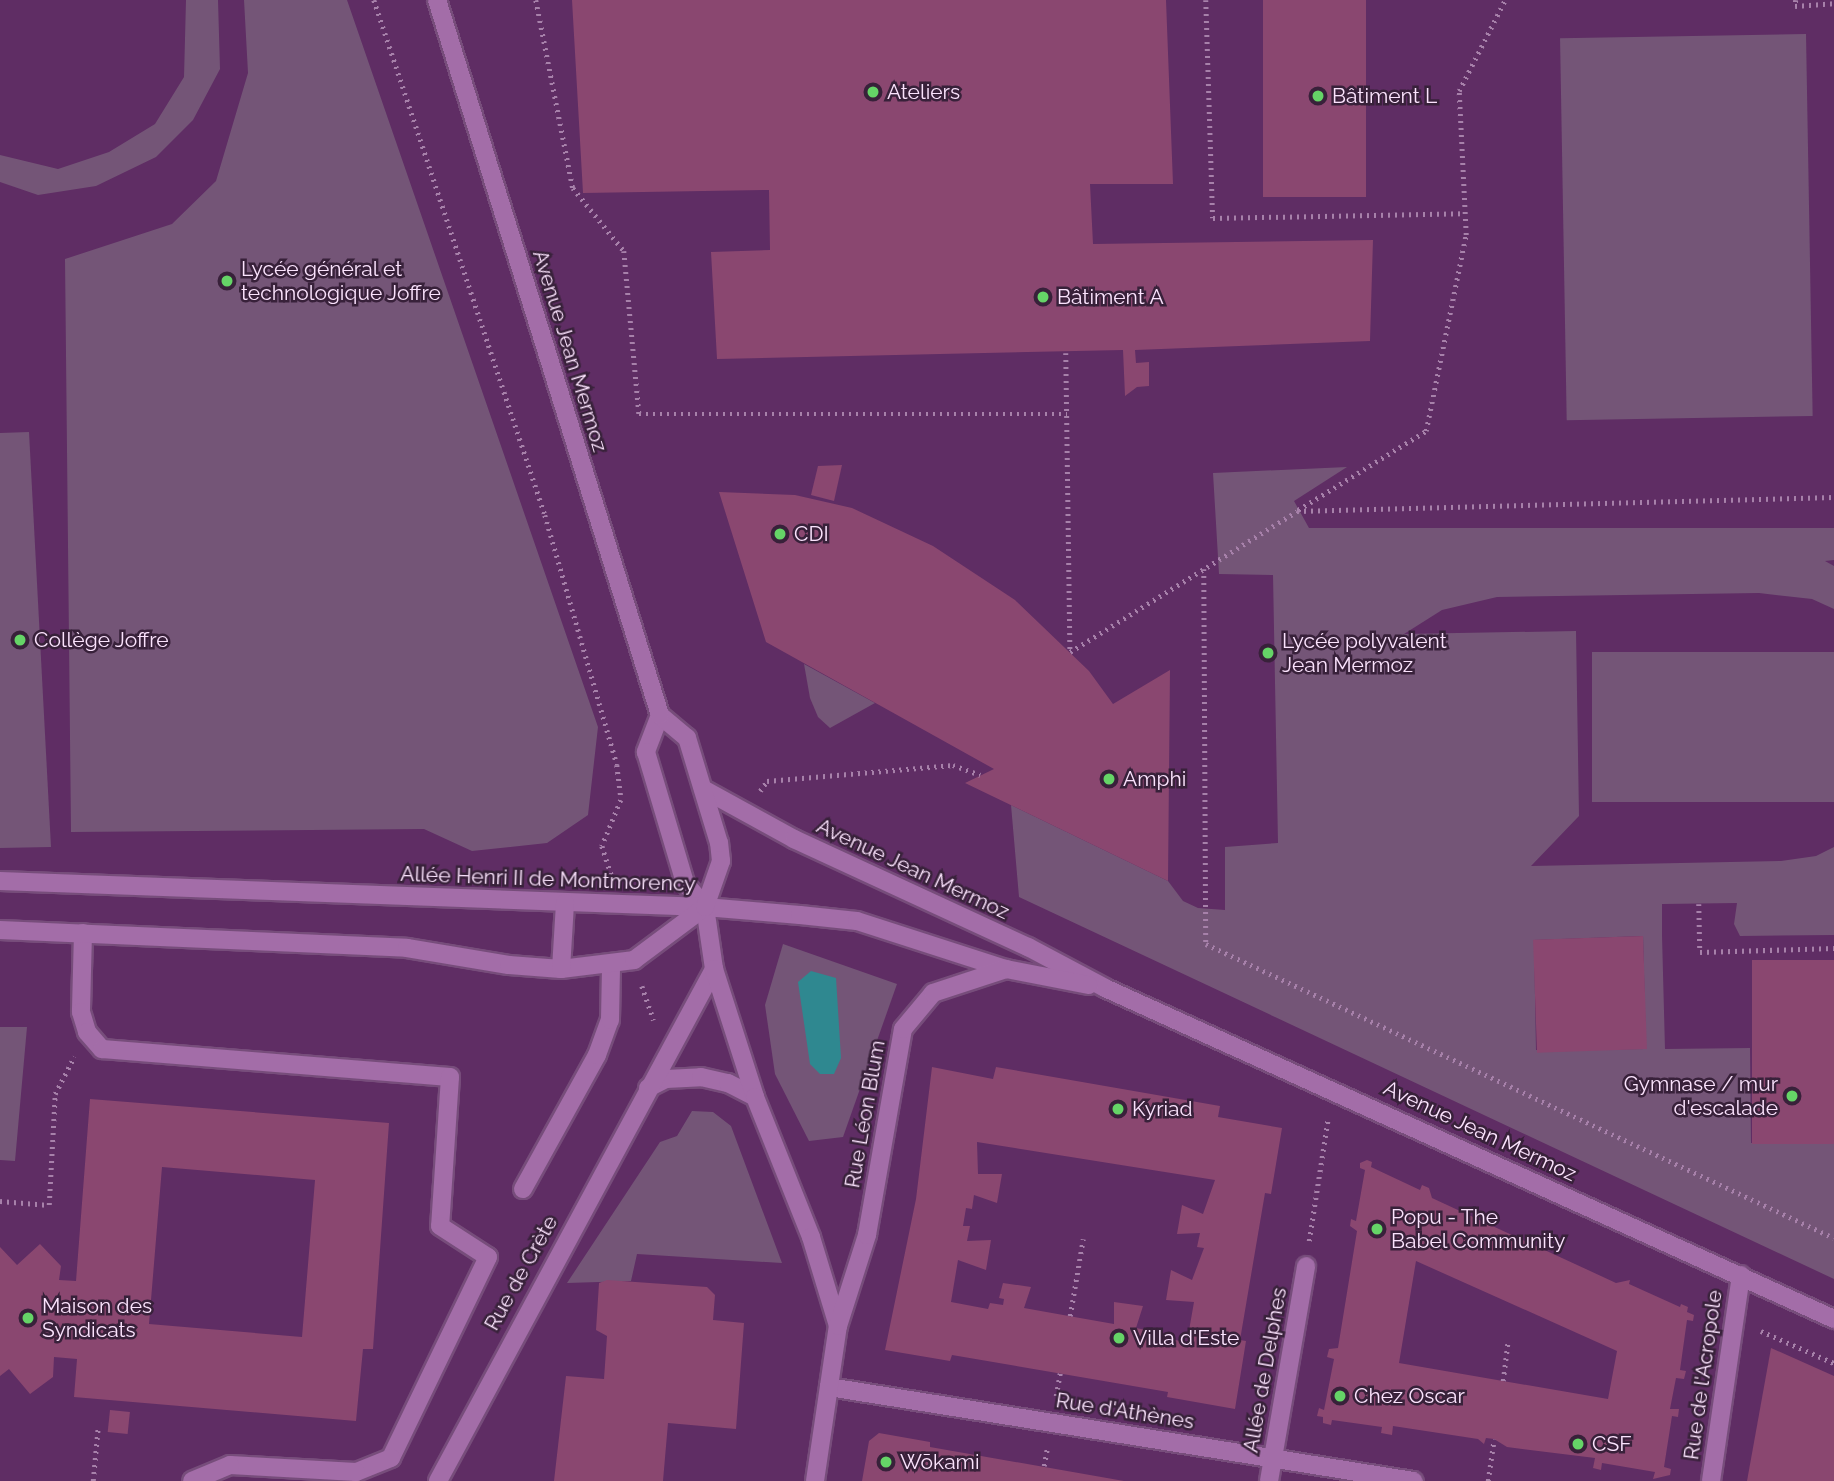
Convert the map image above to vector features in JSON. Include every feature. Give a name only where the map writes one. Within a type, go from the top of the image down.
[{"type":"main road","name":"Avenue Jean Mermoz","points":[[437,0],[660,715]]},
{"type":"main road","points":[[660,715],[687,738],[721,861],[705,907],[685,883],[646,752],[660,715]]},
{"type":"main road","name":"Avenue Jean Mermoz","points":[[703,789],[757,820],[900,891],[1028,947],[1105,988],[1332,1088],[1834,1319]]},
{"type":"main road","name":"Allée Henri II de Montmorency","points":[[0,881],[705,907]]},
{"type":"main road","points":[[561,969],[565,903]]},
{"type":"main road","name":"Allée Henri II de Montmorency","points":[[0,930],[407,948],[509,965],[561,969],[611,966],[634,960],[705,907]]},
{"type":"main road","name":"Avenue Jean Mermoz","points":[[705,907],[857,921],[1006,969],[1105,988]]},
{"type":"main road","name":"Rue Léon Blum","points":[[705,907],[714,969],[755,1097],[811,1237],[838,1326]]},
{"type":"main road","points":[[83,933],[80,999],[87,1032],[102,1049],[130,1054],[450,1077],[440,1226],[488,1257],[391,1458],[356,1472],[230,1465],[192,1481]]},
{"type":"main road","points":[[523,1189],[597,1055],[610,1020],[611,966]]},
{"type":"main road","name":"Rue de Crète","points":[[438,1481],[714,969]]},
{"type":"main road","name":"Rue Léon Blum","points":[[815,1481],[838,1326],[867,1235],[903,1030],[933,993],[1006,969]]},
{"type":"main road","points":[[648,1088],[666,1079],[701,1077],[728,1083],[755,1097]]},
{"type":"main road","name":"Allée de Delphes","points":[[1269,1481],[1306,1266]]},
{"type":"main road","name":"Rue de l'Acropole","points":[[1710,1481],[1741,1275]]},
{"type":"main road","name":"Rue d'Athènes","points":[[829,1387],[1413,1481]]},
{"type":"path","points":[[374,0],[545,515],[617,765],[621,800],[602,846],[622,906]]},
{"type":"path","points":[[536,0],[573,188],[624,251],[639,414],[1067,414]]},
{"type":"path","points":[[1206,0],[1213,218],[1464,213]]},
{"type":"path","points":[[1066,353],[1070,652],[1426,431],[1466,234],[1459,91],[1505,0]]},
{"type":"path","points":[[1796,0],[1796,6],[1834,3]]},
{"type":"path","points":[[1297,510],[1834,497]]},
{"type":"path","points":[[1204,569],[1206,944],[1834,1238]]},
{"type":"path","points":[[757,820],[758,795],[767,781],[953,765],[980,775]]},
{"type":"path","points":[[1699,904],[1700,952],[1834,948]]},
{"type":"path","points":[[634,960],[666,1058]]},
{"type":"path","points":[[0,1202],[49,1205],[55,1094],[87,1032]]},
{"type":"path","points":[[1306,1266],[1332,1088]]},
{"type":"path","points":[[1070,1316],[1083,1239]]},
{"type":"path","points":[[1734,1319],[1834,1363]]},
{"type":"path","points":[[1503,1381],[1508,1343]]},
{"type":"path","points":[[93,1481],[99,1427]]},
{"type":"path","points":[[1488,1481],[1494,1439]]},
{"type":"shaded area","points":[[186,0],[218,0],[220,69],[193,120],[156,157],[96,186],[38,195],[0,182],[0,155],[58,169],[109,152],[155,124],[184,77]]},
{"type":"shaded area","name":"Lycée général et technologique Joffre","points":[[244,0],[347,0],[598,727],[588,815],[547,843],[472,851],[424,829],[71,832],[65,259],[172,224],[216,181],[248,73]]},
{"type":"shaded area","points":[[1806,34],[1813,416],[1567,420],[1560,38]]},
{"type":"shaded area","name":"Collège Joffre","points":[[29,432],[51,847],[0,848],[0,433]]},
{"type":"shaded area","points":[[1347,467],[1294,501],[1309,528],[1834,528],[1834,560],[1825,561],[1834,566],[1834,609],[1812,599],[1759,593],[1497,597],[1442,610],[1404,634],[1576,631],[1579,816],[1531,866],[1781,861],[1816,856],[1834,847],[1834,935],[1740,936],[1734,924],[1737,903],[1662,904],[1662,935],[1665,1049],[1750,1048],[1751,1143],[1834,1143],[1834,1279],[1019,897],[1011,805],[1168,881],[1183,901],[1198,908],[1225,910],[1225,847],[1278,843],[1273,575],[1219,574],[1213,473]],"holes":[[[1643,936],[1646,1049],[1536,1050],[1534,940]]]},
{"type":"shaded area","points":[[1592,652],[1834,652],[1834,802],[1592,802]]},
{"type":"shaded area","points":[[804,664],[875,703],[830,728],[818,717],[810,698]]},
{"type":"shaded area","points":[[783,944],[897,984],[843,1137],[809,1141],[775,1074],[765,1005]]},
{"type":"shaded area","points":[[811,971],[836,978],[841,1058],[834,1074],[820,1074],[810,1064],[798,982]]},
{"type":"shaded area","points":[[0,1027],[27,1027],[15,1161],[0,1160]]},
{"type":"shaded area","points":[[692,1111],[713,1112],[731,1126],[782,1263],[637,1254],[631,1281],[567,1283],[660,1142],[677,1136]]},
{"type":"building","name":"Ateliers","points":[[572,0],[1166,0],[1173,184],[1090,184],[1093,244],[1373,240],[1370,341],[1135,350],[1136,363],[1149,362],[1149,386],[1137,387],[1125,396],[1123,350],[717,359],[711,252],[770,250],[769,190],[583,193]]},
{"type":"building","name":"Bâtiment L","points":[[1263,0],[1366,0],[1366,197],[1263,197]]},
{"type":"building","points":[[842,465],[834,501],[811,495],[818,466]]},
{"type":"building","points":[[719,492],[795,495],[852,508],[933,546],[1015,600],[1089,671],[1113,704],[1170,670],[1168,881],[965,783],[994,769],[766,642]]},
{"type":"building","points":[[1643,936],[1647,1049],[1537,1053],[1533,940]]},
{"type":"building","name":"Gymnase / mur d'escalade","points":[[1752,960],[1834,960],[1834,1144],[1752,1144]]},
{"type":"building","points":[[932,1067],[993,1079],[996,1067],[1220,1106],[1218,1117],[1282,1128],[1271,1194],[1265,1193],[1240,1340],[1246,1341],[1235,1409],[1167,1397],[1168,1392],[952,1355],[950,1361],[885,1350],[916,1199]],"holes":[[[977,1142],[1215,1180],[1203,1214],[1182,1205],[1177,1234],[1200,1233],[1197,1247],[1204,1248],[1192,1280],[1171,1270],[1166,1300],[1194,1302],[1187,1342],[1150,1336],[1151,1331],[1136,1328],[1143,1306],[1114,1302],[1114,1324],[1024,1308],[1031,1287],[1003,1283],[999,1298],[1004,1299],[1003,1305],[990,1303],[988,1309],[951,1302],[958,1260],[986,1270],[991,1240],[967,1241],[970,1226],[963,1226],[966,1208],[972,1209],[974,1195],[997,1203],[1002,1174],[978,1174]]]},
{"type":"building","points":[[90,1099],[389,1123],[373,1349],[363,1349],[356,1421],[74,1397],[77,1359],[54,1357],[53,1377],[30,1394],[9,1369],[0,1376],[0,1247],[17,1265],[40,1244],[61,1266],[59,1280],[76,1281]],"holes":[[[162,1167],[315,1180],[302,1337],[149,1324]]]},
{"type":"building","points":[[1367,1160],[1372,1162],[1371,1167],[1420,1190],[1422,1185],[1429,1188],[1432,1198],[1616,1283],[1630,1280],[1629,1284],[1680,1307],[1681,1304],[1688,1307],[1687,1312],[1694,1315],[1693,1321],[1687,1320],[1680,1370],[1686,1371],[1684,1379],[1676,1378],[1670,1409],[1679,1409],[1678,1417],[1672,1416],[1664,1467],[1671,1469],[1670,1475],[1653,1479],[1655,1472],[1602,1463],[1601,1470],[1593,1468],[1595,1458],[1507,1447],[1494,1439],[1486,1438],[1484,1444],[1478,1439],[1393,1426],[1392,1435],[1381,1433],[1382,1427],[1332,1420],[1331,1425],[1323,1423],[1323,1417],[1317,1416],[1319,1408],[1324,1410],[1334,1359],[1327,1357],[1329,1349],[1338,1348],[1357,1231],[1350,1226],[1351,1219],[1356,1221],[1365,1170],[1360,1168],[1360,1163]],"holes":[[[1416,1261],[1617,1351],[1608,1399],[1399,1363]]]},
{"type":"building","points":[[607,1280],[707,1287],[715,1295],[713,1320],[744,1323],[736,1429],[668,1423],[663,1481],[554,1481],[566,1376],[604,1379],[607,1336],[596,1330],[599,1283]]},
{"type":"building","points":[[1771,1348],[1834,1376],[1834,1481],[1747,1481]]},
{"type":"building","points":[[110,1410],[130,1412],[128,1434],[108,1432]]},
{"type":"building","points":[[879,1433],[930,1442],[930,1447],[1124,1481],[862,1481],[869,1441]]},
{"type":"place","name":"Ateliers","points":[[873,92]]},
{"type":"place","name":"Bâtiment L","points":[[1318,96]]},
{"type":"place","name":"Lycée général et technologique Joffre","points":[[227,281]]},
{"type":"place","name":"Bâtiment A","points":[[1043,297]]},
{"type":"place","name":"CDI","points":[[780,534]]},
{"type":"place","name":"Collège Joffre","points":[[20,640]]},
{"type":"place","name":"Lycée polyvalent Jean Mermoz","points":[[1268,653]]},
{"type":"place","name":"Amphi","points":[[1109,779]]},
{"type":"place","name":"Gymnase / mur d'escalade","points":[[1792,1096]]},
{"type":"place","name":"Kyriad","points":[[1118,1109]]},
{"type":"place","name":"Popu - The Babel Community","points":[[1377,1229]]},
{"type":"place","name":"Maison des Syndicats","points":[[28,1318]]},
{"type":"place","name":"Villa d'Este","points":[[1119,1338]]},
{"type":"place","name":"Chez Oscar","points":[[1340,1396]]},
{"type":"place","name":"CSF","points":[[1578,1444]]},
{"type":"place","name":"Wōkami","points":[[886,1462]]}]
